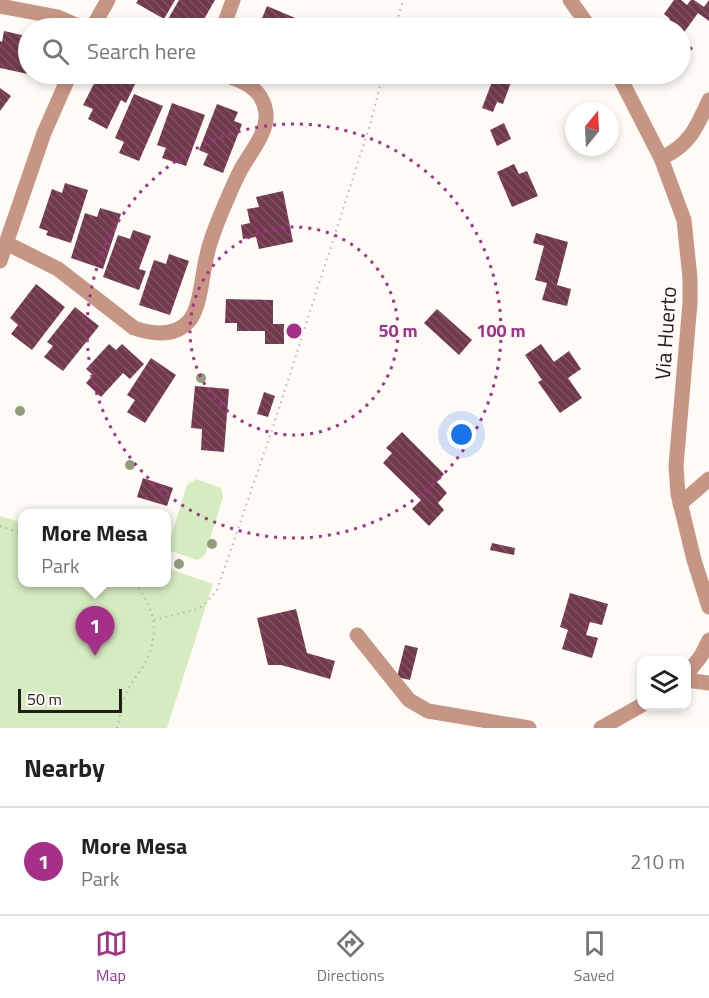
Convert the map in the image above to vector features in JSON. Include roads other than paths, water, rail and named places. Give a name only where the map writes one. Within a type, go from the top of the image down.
[{"type":"street","points":[[98,18],[108,0]]},
{"type":"street","points":[[227,18],[232,0]]},
{"type":"street","points":[[570,0],[583,18]]},
{"type":"street","points":[[0,6],[60,18]]},
{"type":"street","points":[[0,261],[44,133],[66,84]]},
{"type":"street","points":[[6,243],[58,269],[134,328],[149,333],[164,333],[178,329],[188,322],[195,310],[207,252],[217,224],[240,171],[262,132],[266,117],[262,98],[256,89],[247,84]]},
{"type":"street","name":"Via Huerto","points":[[623,84],[661,158],[684,220],[690,278],[690,303],[676,466],[680,504],[709,607]]},
{"type":"street","points":[[661,158],[677,151],[685,143],[696,128],[709,100]]},
{"type":"street","points":[[680,504],[709,479]]},
{"type":"street","points":[[357,635],[409,700],[428,711],[529,728]]},
{"type":"street","points":[[691,670],[709,640]]},
{"type":"street","points":[[691,681],[709,683]]},
{"type":"street","points":[[601,728],[637,708]]},
{"type":"place","name":"More Mesa","points":[[95,656]]}]
